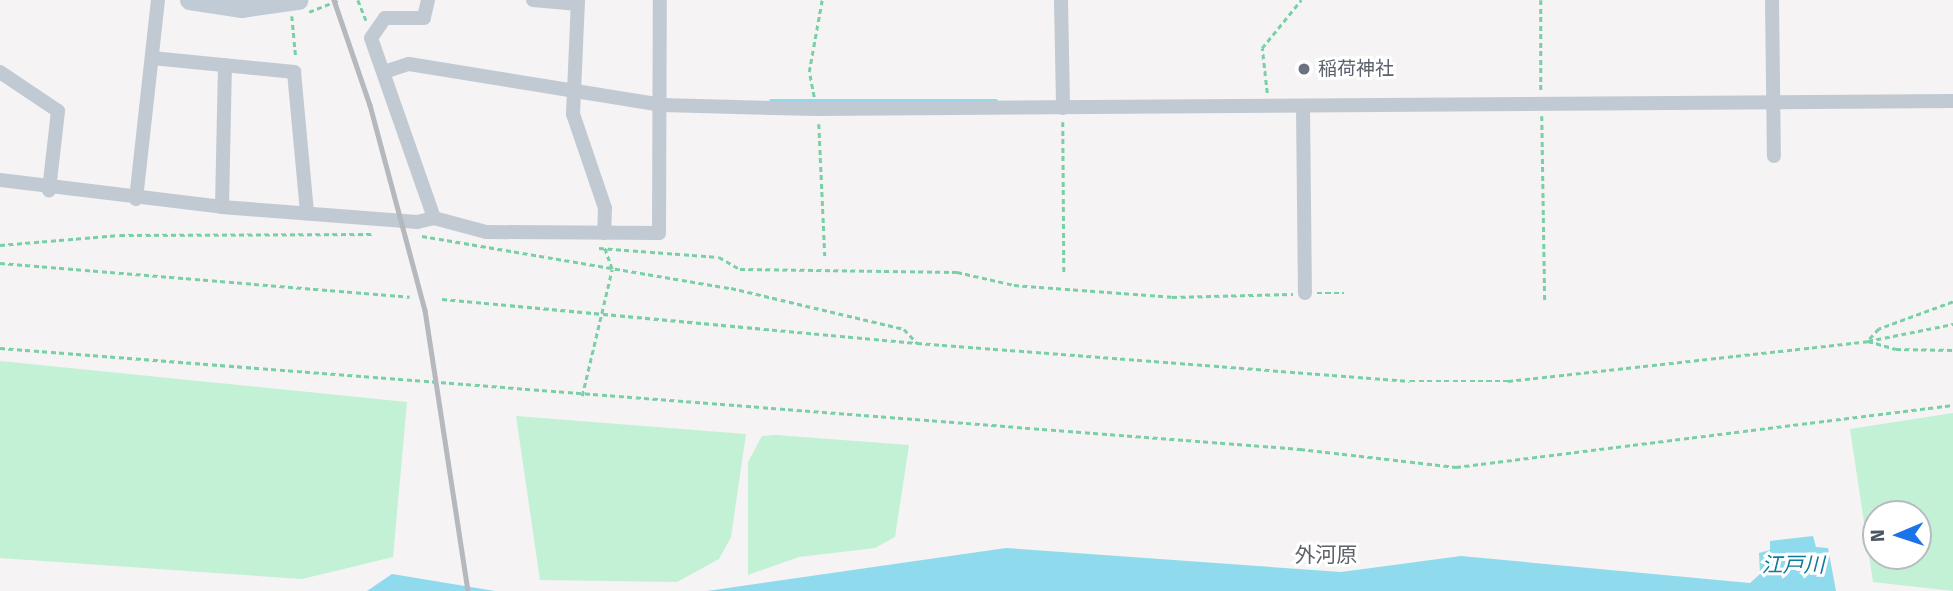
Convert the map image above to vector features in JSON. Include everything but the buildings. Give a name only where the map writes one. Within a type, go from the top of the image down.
[{"type":"street","points":[[136,199],[158,0]]},
{"type":"street","points":[[189,0],[241,8],[295,8]]},
{"type":"street","points":[[428,0],[424,18],[385,19],[373,28],[384,72],[434,218]]},
{"type":"street","points":[[533,0],[578,2],[573,114],[605,208],[604,241]]},
{"type":"street","points":[[0,180],[49,190],[222,207],[307,214],[434,218],[486,232],[604,241],[659,233],[660,0]]},
{"type":"street","points":[[1061,0],[1063,101]]},
{"type":"street","points":[[1772,0],[1774,156]]},
{"type":"street","points":[[152,58],[294,72],[307,214]]},
{"type":"street","points":[[384,72],[408,64],[574,87],[661,105],[817,109],[1063,101],[1268,107],[1953,101]]},
{"type":"street","points":[[222,207],[225,65]]},
{"type":"street","points":[[0,72],[58,111],[49,190]]},
{"type":"street","points":[[1303,107],[1305,293]]},
{"type":"path","points":[[358,0],[373,28]]},
{"type":"path","points":[[822,0],[809,72],[817,109],[825,256]]},
{"type":"path","points":[[1268,107],[1262,48],[1301,0]]},
{"type":"path","points":[[1541,0],[1545,302]]},
{"type":"path","points":[[294,72],[295,8]]},
{"type":"path","points":[[1063,101],[1064,272]]},
{"type":"path","points":[[0,245],[120,236],[386,234]]},
{"type":"path","points":[[412,235],[732,288],[904,329],[917,343]]},
{"type":"path","points":[[586,247],[604,241],[719,257],[740,269],[957,272],[1014,285],[1172,296],[1344,293]]},
{"type":"path","points":[[582,396],[612,268],[604,241]]},
{"type":"path","points":[[0,263],[410,297]]},
{"type":"path","points":[[442,299],[600,311],[917,343],[1479,383],[1868,341],[1953,324]]},
{"type":"path","points":[[1868,341],[1880,329],[1953,302]]},
{"type":"path","points":[[1868,341],[1873,346],[1953,350]]},
{"type":"path","points":[[0,348],[582,396],[1300,449],[1456,467],[1953,404]]},
{"type":"green space","points":[[0,361],[407,402],[393,557],[302,579],[0,558]]},
{"type":"green space","points":[[1953,413],[1953,591],[1873,582],[1871,570],[1932,570],[1932,500],[1862,500],[1862,509],[1850,429]]},
{"type":"green space","points":[[516,416],[746,434],[731,537],[719,559],[677,582],[540,580]]},
{"type":"green space","points":[[762,436],[909,445],[895,537],[875,548],[799,557],[748,575],[748,462]]},
{"type":"water","name":"江戸川","points":[[1813,536],[1816,547],[1828,548],[1836,591],[707,591],[1006,548],[1341,572],[1461,556],[1750,583],[1760,574],[1759,553],[1770,550],[1770,541]]},
{"type":"water","points":[[392,574],[495,591],[367,591]]},
{"type":"waterway","points":[[771,101],[996,101]]},
{"type":"railway","points":[[334,0],[370,105],[425,310],[468,591]]},
{"type":"place","name":"稲荷神社","points":[[1304,69]]},
{"type":"district","name":"外河原","points":[[1326,555]]}]
